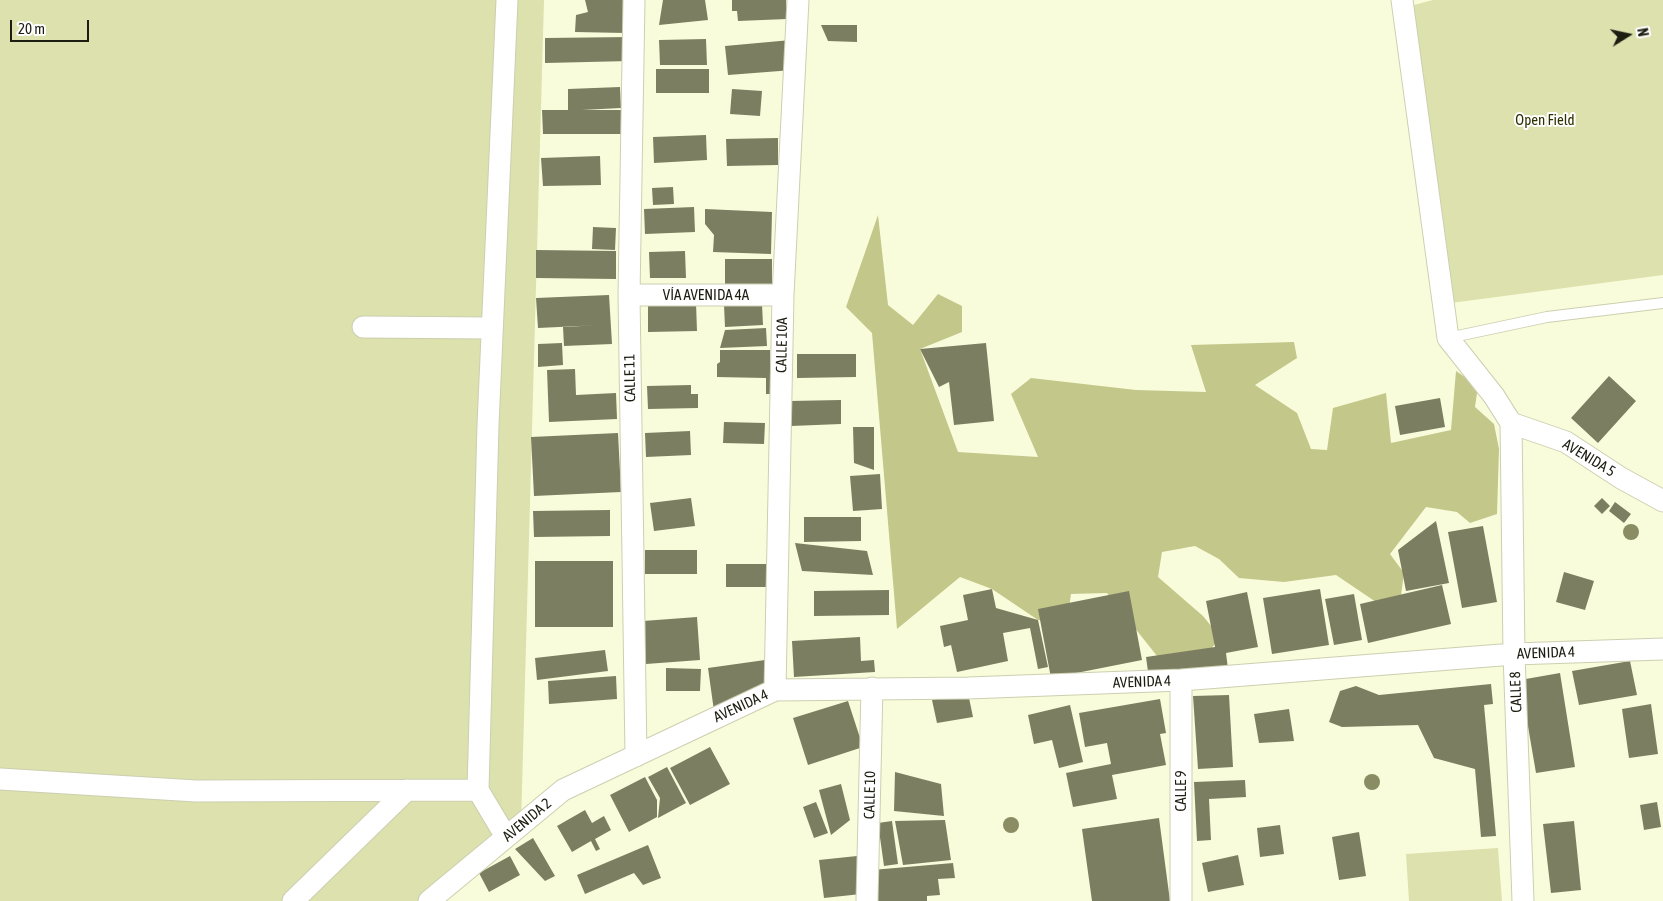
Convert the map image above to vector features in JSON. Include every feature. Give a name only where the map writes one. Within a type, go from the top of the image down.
[{"type":"street","points":[[506,837],[478,790],[488,425],[507,0]]},
{"type":"street","name":"CALLE 11","points":[[634,0],[629,295],[636,756]]},
{"type":"street","name":"CALLE 10A","points":[[775,690],[783,295],[798,0]]},
{"type":"street","points":[[1404,0],[1448,338],[1494,396],[1511,423]]},
{"type":"street","name":"VÍA AVENIDA 4A","points":[[629,295],[783,295]]},
{"type":"street","points":[[363,328],[492,328]]},
{"type":"street","name":"AVENIDA 5","points":[[1511,423],[1566,442],[1621,478],[1663,502]]},
{"type":"street","name":"CALLE 8","points":[[1511,423],[1514,654],[1523,901]]},
{"type":"street","name":"AVENIDA 4","points":[[636,756],[775,690],[968,688],[1181,680],[1514,654],[1663,649]]},
{"type":"street","name":"CALLE 9","points":[[1181,680],[1181,901]]},
{"type":"street","name":"CALLE 10","points":[[867,901],[872,688]]},
{"type":"street","name":"AVENIDA 2","points":[[429,901],[563,790],[636,756]]},
{"type":"street","points":[[0,779],[196,790],[478,790]]},
{"type":"street","points":[[293,901],[407,790]]},
{"type":"lane","points":[[1448,338],[1547,317],[1663,303]]},
{"type":"green space","points":[[0,0],[544,0],[521,825],[430,901],[0,901]]},
{"type":"green space","name":"Open Field","points":[[1433,0],[1663,0],[1663,275],[1451,303],[1410,6]]},
{"type":"green space","points":[[878,215],[888,305],[913,325],[938,294],[962,306],[962,332],[920,349],[958,452],[1038,457],[1011,394],[1031,378],[1136,390],[1206,392],[1191,345],[1294,342],[1297,358],[1255,385],[1297,413],[1311,449],[1327,450],[1333,408],[1386,393],[1391,443],[1451,430],[1456,371],[1478,386],[1475,407],[1494,424],[1499,449],[1497,514],[1470,523],[1457,512],[1426,507],[1390,554],[1404,573],[1400,603],[1376,602],[1336,575],[1284,582],[1239,578],[1219,559],[1195,546],[1162,552],[1158,577],[1203,616],[1220,637],[1203,660],[1161,661],[1107,593],[1071,594],[1067,622],[1038,620],[992,589],[960,577],[897,629],[872,333],[846,307]]},
{"type":"green space","points":[[1498,848],[1502,901],[1409,901],[1406,854]]},
{"type":"building","points":[[585,0],[627,0],[625,33],[575,32],[576,15],[588,12]]},
{"type":"building","points":[[663,0],[705,0],[708,20],[659,25]]},
{"type":"building","points":[[732,0],[786,0],[787,19],[738,21],[737,11],[732,11]]},
{"type":"building","points":[[821,25],[857,25],[857,42],[828,41]]},
{"type":"building","points":[[630,37],[630,61],[545,63],[545,38]]},
{"type":"building","points":[[706,39],[707,65],[660,65],[659,40]]},
{"type":"building","points":[[791,40],[793,70],[728,75],[725,46]]},
{"type":"building","points":[[656,69],[709,69],[709,93],[656,93]]},
{"type":"building","points":[[620,87],[621,108],[582,110],[622,110],[622,134],[543,134],[542,110],[568,110],[568,89]]},
{"type":"building","points":[[732,89],[762,91],[760,116],[730,114]]},
{"type":"building","points":[[706,135],[707,160],[654,163],[653,137]]},
{"type":"building","points":[[778,138],[778,165],[727,166],[726,139]]},
{"type":"building","points":[[600,156],[601,185],[543,186],[541,158]]},
{"type":"building","points":[[673,187],[674,204],[653,205],[652,188]]},
{"type":"building","points":[[694,207],[695,232],[645,234],[644,209]]},
{"type":"building","points":[[705,209],[772,212],[771,254],[713,252],[714,235],[705,224]]},
{"type":"building","points":[[593,227],[616,228],[615,250],[592,249]]},
{"type":"building","points":[[536,250],[616,251],[616,279],[536,278]]},
{"type":"building","points":[[685,251],[686,278],[650,278],[649,252]]},
{"type":"building","points":[[725,259],[772,259],[772,285],[725,284]]},
{"type":"building","points":[[609,295],[612,344],[564,346],[563,327],[601,325],[538,328],[536,298]]},
{"type":"building","points":[[696,303],[697,331],[648,332],[648,305]]},
{"type":"building","points":[[762,304],[763,325],[725,327],[724,305]]},
{"type":"building","points":[[766,328],[767,346],[720,348],[725,330]]},
{"type":"building","points":[[562,343],[563,365],[538,367],[538,344]]},
{"type":"building","points":[[986,343],[994,421],[954,425],[949,382],[939,387],[920,349]]},
{"type":"building","points":[[720,350],[770,350],[770,394],[766,394],[766,378],[717,377]]},
{"type":"building","points":[[797,354],[856,354],[856,377],[797,378]]},
{"type":"building","points":[[575,369],[576,395],[616,393],[617,419],[549,422],[547,370]]},
{"type":"building","points":[[1609,376],[1636,401],[1598,443],[1571,418]]},
{"type":"building","points":[[691,385],[691,394],[698,394],[698,408],[648,409],[647,386]]},
{"type":"building","points":[[1440,398],[1445,427],[1400,435],[1395,406]]},
{"type":"building","points":[[841,400],[841,424],[791,426],[790,401]]},
{"type":"building","points":[[724,422],[765,423],[764,444],[723,443]]},
{"type":"building","points":[[853,427],[874,427],[874,470],[854,463]]},
{"type":"building","points":[[690,431],[691,455],[646,457],[645,433]]},
{"type":"building","points":[[618,433],[621,492],[534,496],[531,437]]},
{"type":"building","points":[[880,474],[882,509],[853,511],[850,476]]},
{"type":"building","points":[[691,498],[695,526],[654,531],[650,503]]},
{"type":"building","points":[[1602,498],[1610,506],[1602,514],[1594,506]]},
{"type":"building","points":[[1615,502],[1631,514],[1624,523],[1609,511]]},
{"type":"building","points":[[610,510],[610,536],[534,537],[533,511]]},
{"type":"building","points":[[804,517],[861,517],[861,541],[804,542]]},
{"type":"building","points":[[1436,521],[1449,583],[1406,591],[1398,550]]},
{"type":"building","points":[[1483,526],[1497,602],[1462,608],[1448,532]]},
{"type":"building","points":[[795,543],[867,551],[873,575],[802,571]]},
{"type":"building","points":[[645,550],[697,550],[697,574],[645,574]]},
{"type":"building","points":[[535,561],[613,561],[613,627],[535,627]]},
{"type":"building","points":[[726,564],[772,564],[772,587],[726,587]]},
{"type":"building","points":[[1564,572],[1594,581],[1585,610],[1556,602]]},
{"type":"building","points":[[1442,585],[1451,624],[1368,643],[1360,604]]},
{"type":"building","points":[[992,589],[996,608],[1038,620],[1048,667],[1038,669],[1030,628],[1003,633],[1008,661],[957,672],[951,645],[944,647],[940,626],[968,620],[963,595]]},
{"type":"building","points":[[1320,589],[1329,645],[1272,654],[1263,598]]},
{"type":"building","points":[[889,590],[889,615],[814,616],[814,591]]},
{"type":"building","points":[[1129,591],[1142,660],[1051,678],[1038,609]]},
{"type":"building","points":[[1247,592],[1258,647],[1226,653],[1228,669],[1149,679],[1146,657],[1215,647],[1206,601]]},
{"type":"building","points":[[1354,594],[1362,640],[1334,645],[1325,599]]},
{"type":"building","points":[[697,617],[700,660],[646,664],[643,621]]},
{"type":"building","points":[[860,637],[861,661],[874,660],[875,672],[794,677],[792,641]]},
{"type":"building","points":[[605,650],[608,671],[537,680],[535,658]]},
{"type":"building","points":[[765,660],[768,686],[714,711],[708,668]]},
{"type":"building","points":[[1630,661],[1637,695],[1579,705],[1572,671]]},
{"type":"building","points":[[666,668],[701,669],[700,691],[666,691]]},
{"type":"building","points":[[1560,673],[1575,767],[1536,773],[1520,680]]},
{"type":"building","points":[[616,676],[617,699],[549,704],[548,681]]},
{"type":"building","points":[[1491,684],[1493,704],[1484,705],[1496,836],[1481,837],[1475,769],[1434,758],[1418,725],[1342,727],[1329,722],[1340,691],[1356,686],[1379,695]]},
{"type":"building","points":[[968,693],[973,717],[937,723],[932,700]]},
{"type":"building","points":[[1229,695],[1233,767],[1198,769],[1193,696]]},
{"type":"building","points":[[1160,699],[1166,733],[1160,734],[1166,765],[1112,775],[1117,799],[1073,807],[1066,773],[1111,764],[1107,743],[1085,747],[1079,713]]},
{"type":"building","points":[[848,701],[863,747],[808,765],[793,718]]},
{"type":"building","points":[[1651,704],[1658,754],[1629,758],[1622,709]]},
{"type":"building","points":[[1070,705],[1083,762],[1059,768],[1052,740],[1034,744],[1028,715]]},
{"type":"building","points":[[1289,709],[1294,741],[1259,743],[1254,714]]},
{"type":"building","points":[[710,747],[730,784],[690,805],[670,768]]},
{"type":"building","points":[[667,767],[686,803],[658,818],[660,798],[648,777]]},
{"type":"building","points":[[895,772],[941,784],[944,816],[894,811]]},
{"type":"building","points":[[645,777],[657,800],[657,817],[629,832],[610,795]]},
{"type":"building","points":[[1245,780],[1246,797],[1209,799],[1211,840],[1197,841],[1194,782]]},
{"type":"building","points":[[841,784],[850,820],[831,835],[819,790]]},
{"type":"building","points":[[816,802],[828,833],[814,838],[803,807]]},
{"type":"building","points":[[1657,802],[1661,827],[1644,830],[1640,805]]},
{"type":"building","points":[[585,810],[592,823],[604,816],[611,830],[595,839],[600,849],[596,851],[591,841],[572,852],[557,826]]},
{"type":"building","points":[[1159,818],[1170,901],[1092,901],[1082,829]]},
{"type":"building","points":[[945,820],[951,860],[903,865],[895,821]]},
{"type":"building","points":[[892,821],[898,864],[884,866],[878,823]]},
{"type":"building","points":[[1574,821],[1581,890],[1551,893],[1543,824]]},
{"type":"building","points":[[1280,825],[1284,854],[1260,857],[1257,828]]},
{"type":"building","points":[[1359,832],[1366,876],[1339,880],[1332,837]]},
{"type":"building","points":[[533,838],[555,876],[545,881],[515,849]]},
{"type":"building","points":[[648,845],[661,878],[643,885],[634,873],[585,894],[577,875]]},
{"type":"building","points":[[1238,855],[1244,885],[1208,892],[1202,863]]},
{"type":"building","points":[[510,856],[520,875],[489,892],[479,873]]},
{"type":"building","points":[[857,856],[861,894],[824,898],[819,860]]},
{"type":"building","points":[[953,863],[955,878],[938,879],[940,895],[927,896],[927,901],[875,901],[872,870]]}]
